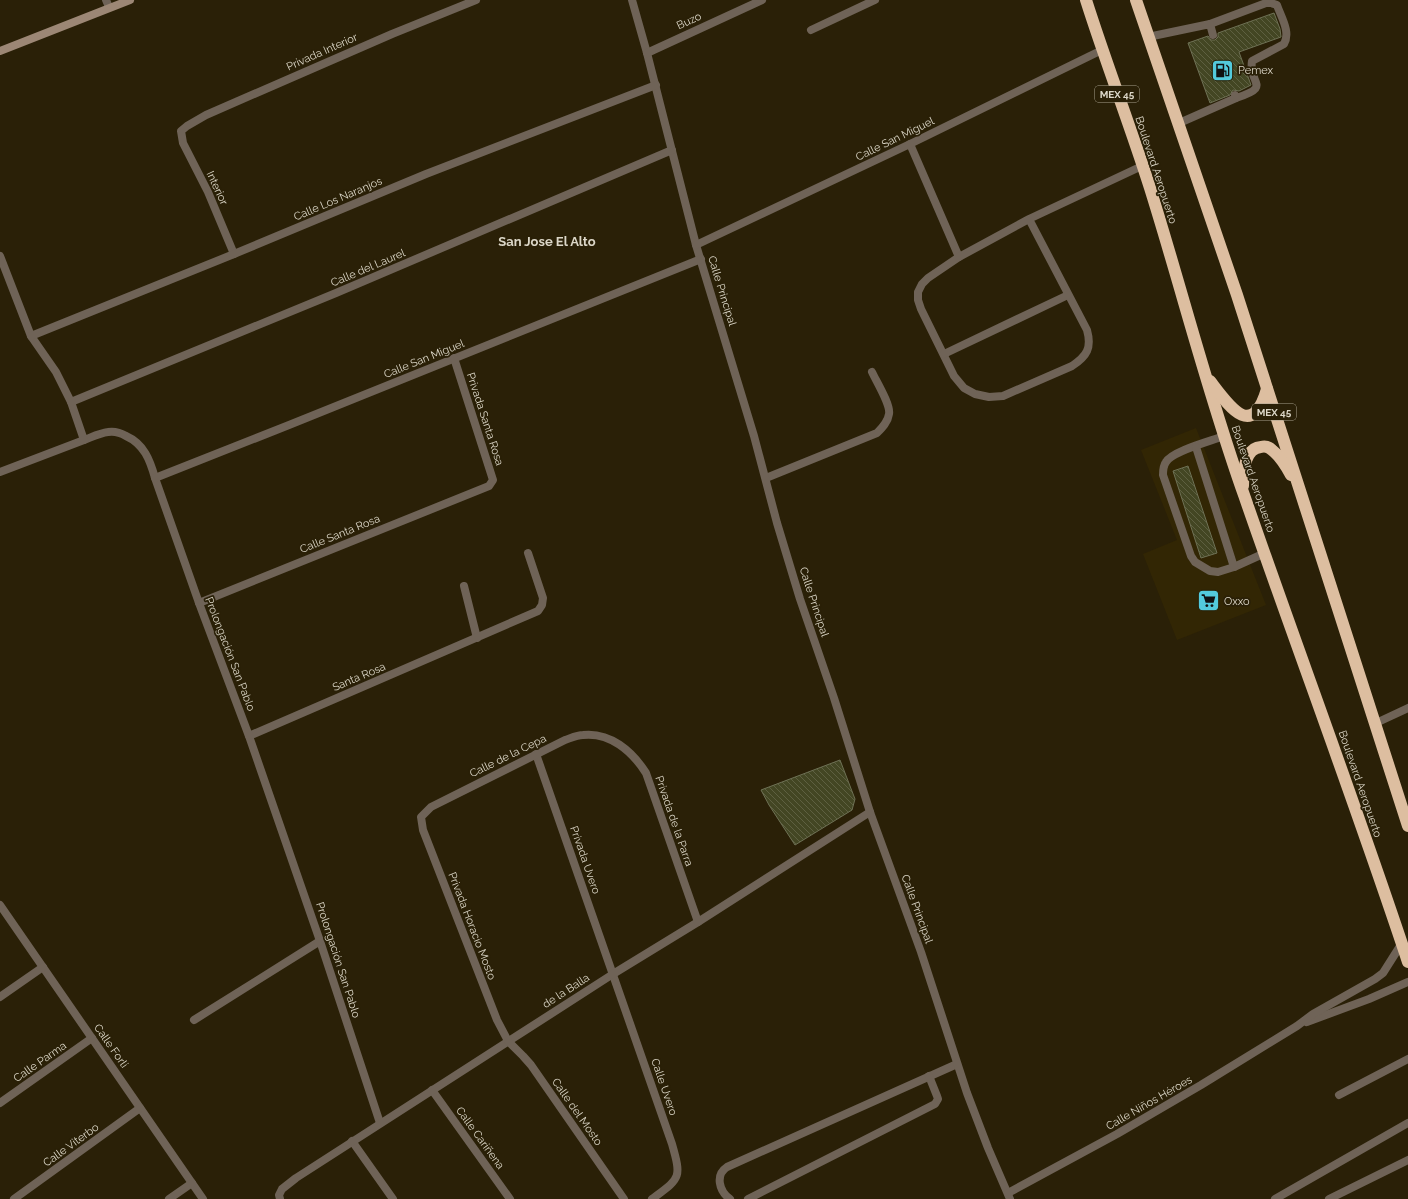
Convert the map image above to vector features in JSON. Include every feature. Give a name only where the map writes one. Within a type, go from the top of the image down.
[{"type":"highway","name":"Boulevard Aeropuerto","points":[[1086,0],[1142,166],[1204,374],[1243,495],[1265,553],[1408,962]]},
{"type":"highway","name":"MEX 45","points":[[1136,0],[1177,124],[1237,294],[1324,567],[1406,810],[1408,826]]},
{"type":"highway","points":[[1204,374],[1232,408],[1240,414],[1246,416],[1251,416],[1261,406],[1267,389]]},
{"type":"highway","points":[[1243,495],[1243,477],[1247,457],[1251,451],[1257,447],[1264,446],[1271,448],[1278,455],[1293,477],[1302,495]]},
{"type":"street","points":[[0,51],[108,4],[130,0]]},
{"type":"street","name":"Privada Interior","points":[[181,131],[206,115],[392,34],[476,0]]},
{"type":"street","name":"Calle Principal","points":[[632,0],[656,85],[696,245],[766,478],[800,599],[834,698],[870,812],[921,952],[957,1064],[988,1148],[1009,1196]]},
{"type":"street","name":"Buzo","points":[[647,53],[762,0]]},
{"type":"street","points":[[811,30],[875,0]]},
{"type":"street","points":[[1148,38],[1210,24],[1266,3],[1277,5],[1287,33],[1287,39],[1284,44],[1252,61],[1251,65],[1257,85],[1256,90],[1251,94],[1236,96],[1177,124]]},
{"type":"street","points":[[1210,24],[1213,35]]},
{"type":"street","name":"Calle San Miguel","points":[[696,245],[910,144],[1102,50]]},
{"type":"street","name":"Calle Los Naranjos","points":[[31,336],[426,174],[656,85]]},
{"type":"street","name":"Interior","points":[[181,131],[183,143],[208,192],[234,254]]},
{"type":"street","points":[[910,144],[959,257]]},
{"type":"street","name":"Calle del Laurel","points":[[70,402],[309,305],[672,150]]},
{"type":"street","points":[[1029,219],[1087,330],[1090,341],[1088,352],[1080,361],[1072,366],[1003,396],[989,397],[975,394],[964,388],[954,376],[921,309],[918,300],[918,292],[922,284],[928,278],[959,257],[1029,219],[1142,166]]},
{"type":"street","points":[[0,256],[31,336],[56,372],[70,402],[84,440]]},
{"type":"street","name":"Calle San Miguel","points":[[155,478],[701,259]]},
{"type":"street","points":[[944,354],[1068,295]]},
{"type":"street","name":"Privada Santa Rosa","points":[[454,358],[493,480],[489,486]]},
{"type":"street","points":[[766,478],[877,433],[884,425],[890,413],[872,372]]},
{"type":"street","name":"Prolongación San Pablo","points":[[0,472],[109,432],[122,433],[134,439],[144,449],[150,461],[199,602],[249,736],[320,941],[380,1123]]},
{"type":"street","points":[[1224,436],[1172,456],[1166,461],[1163,469],[1163,474],[1190,556],[1195,562],[1210,571],[1218,572],[1234,567],[1265,553]]},
{"type":"street","points":[[1196,447],[1234,567]]},
{"type":"street","name":"Calle Santa Rosa","points":[[199,602],[489,486]]},
{"type":"street","name":"Santa Rosa","points":[[249,736],[538,611],[542,605],[543,598],[528,553]]},
{"type":"street","points":[[464,586],[477,638]]},
{"type":"street","points":[[1376,723],[1408,708]]},
{"type":"street","name":"Calle de la Cepa","points":[[421,816],[431,807],[565,740],[581,735],[595,734],[612,739]]},
{"type":"street","name":"Privada de la Parra","points":[[612,739],[639,762],[646,773],[698,922]]},
{"type":"street","name":"Privada Uvero","points":[[536,754],[613,974]]},
{"type":"street","name":"de la Balla","points":[[279,1197],[282,1190],[296,1178],[352,1141],[870,812]]},
{"type":"street","name":"Privada Horacio Mosto","points":[[421,816],[423,830],[496,1020],[508,1041]]},
{"type":"street","name":"Calle Forli","points":[[0,905],[203,1199]]},
{"type":"street","points":[[194,1020],[320,941]]},
{"type":"street","name":"Calle Niños Héroes","points":[[1009,1196],[1201,1085],[1297,1026],[1313,1014],[1383,973],[1402,943]]},
{"type":"street","points":[[0,997],[43,967]]},
{"type":"street","name":"Calle Uvero","points":[[613,974],[672,1144],[678,1168],[674,1181],[652,1199]]},
{"type":"street","name":"Calle Niños Héroes","points":[[1297,1026],[1369,999],[1408,982]]},
{"type":"street","name":"Calle Parma","points":[[0,1104],[92,1038]]},
{"type":"street","name":"Calle del Mosto","points":[[508,1041],[531,1065],[624,1199]]},
{"type":"street","points":[[1339,1095],[1408,1059]]},
{"type":"street","points":[[730,1199],[723,1191],[720,1183],[720,1176],[723,1170],[727,1167],[957,1064]]},
{"type":"street","points":[[748,1199],[935,1104],[938,1099],[929,1076]]},
{"type":"street","name":"Calle Cariñena","points":[[432,1090],[510,1199]]},
{"type":"street","name":"Calle Viterbo","points":[[14,1199],[140,1108]]},
{"type":"street","points":[[1275,1199],[1408,1122]]},
{"type":"street","points":[[352,1141],[393,1199]]},
{"type":"street","points":[[1329,1199],[1408,1160]]},
{"type":"street","points":[[169,1199],[192,1183]]},
{"type":"shaded area","points":[[1196,428],[1266,605],[1177,640],[1143,554],[1177,540],[1141,450]]},
{"type":"building","name":"Pemex","points":[[1274,13],[1280,29],[1281,37],[1239,52],[1251,85],[1239,91],[1233,90],[1230,95],[1210,103],[1188,43],[1208,36],[1211,40],[1215,40],[1218,37],[1218,33]]},
{"type":"building","points":[[1188,466],[1217,553],[1201,558],[1173,471]]},
{"type":"building","points":[[840,760],[855,799],[852,810],[795,845],[761,790]]},
{"type":"place","name":"Pemex","points":[[1222,70]]},
{"type":"place","name":"Oxxo","points":[[1209,601]]},
{"type":"district","name":"San Jose El Alto","points":[[547,241]]}]
